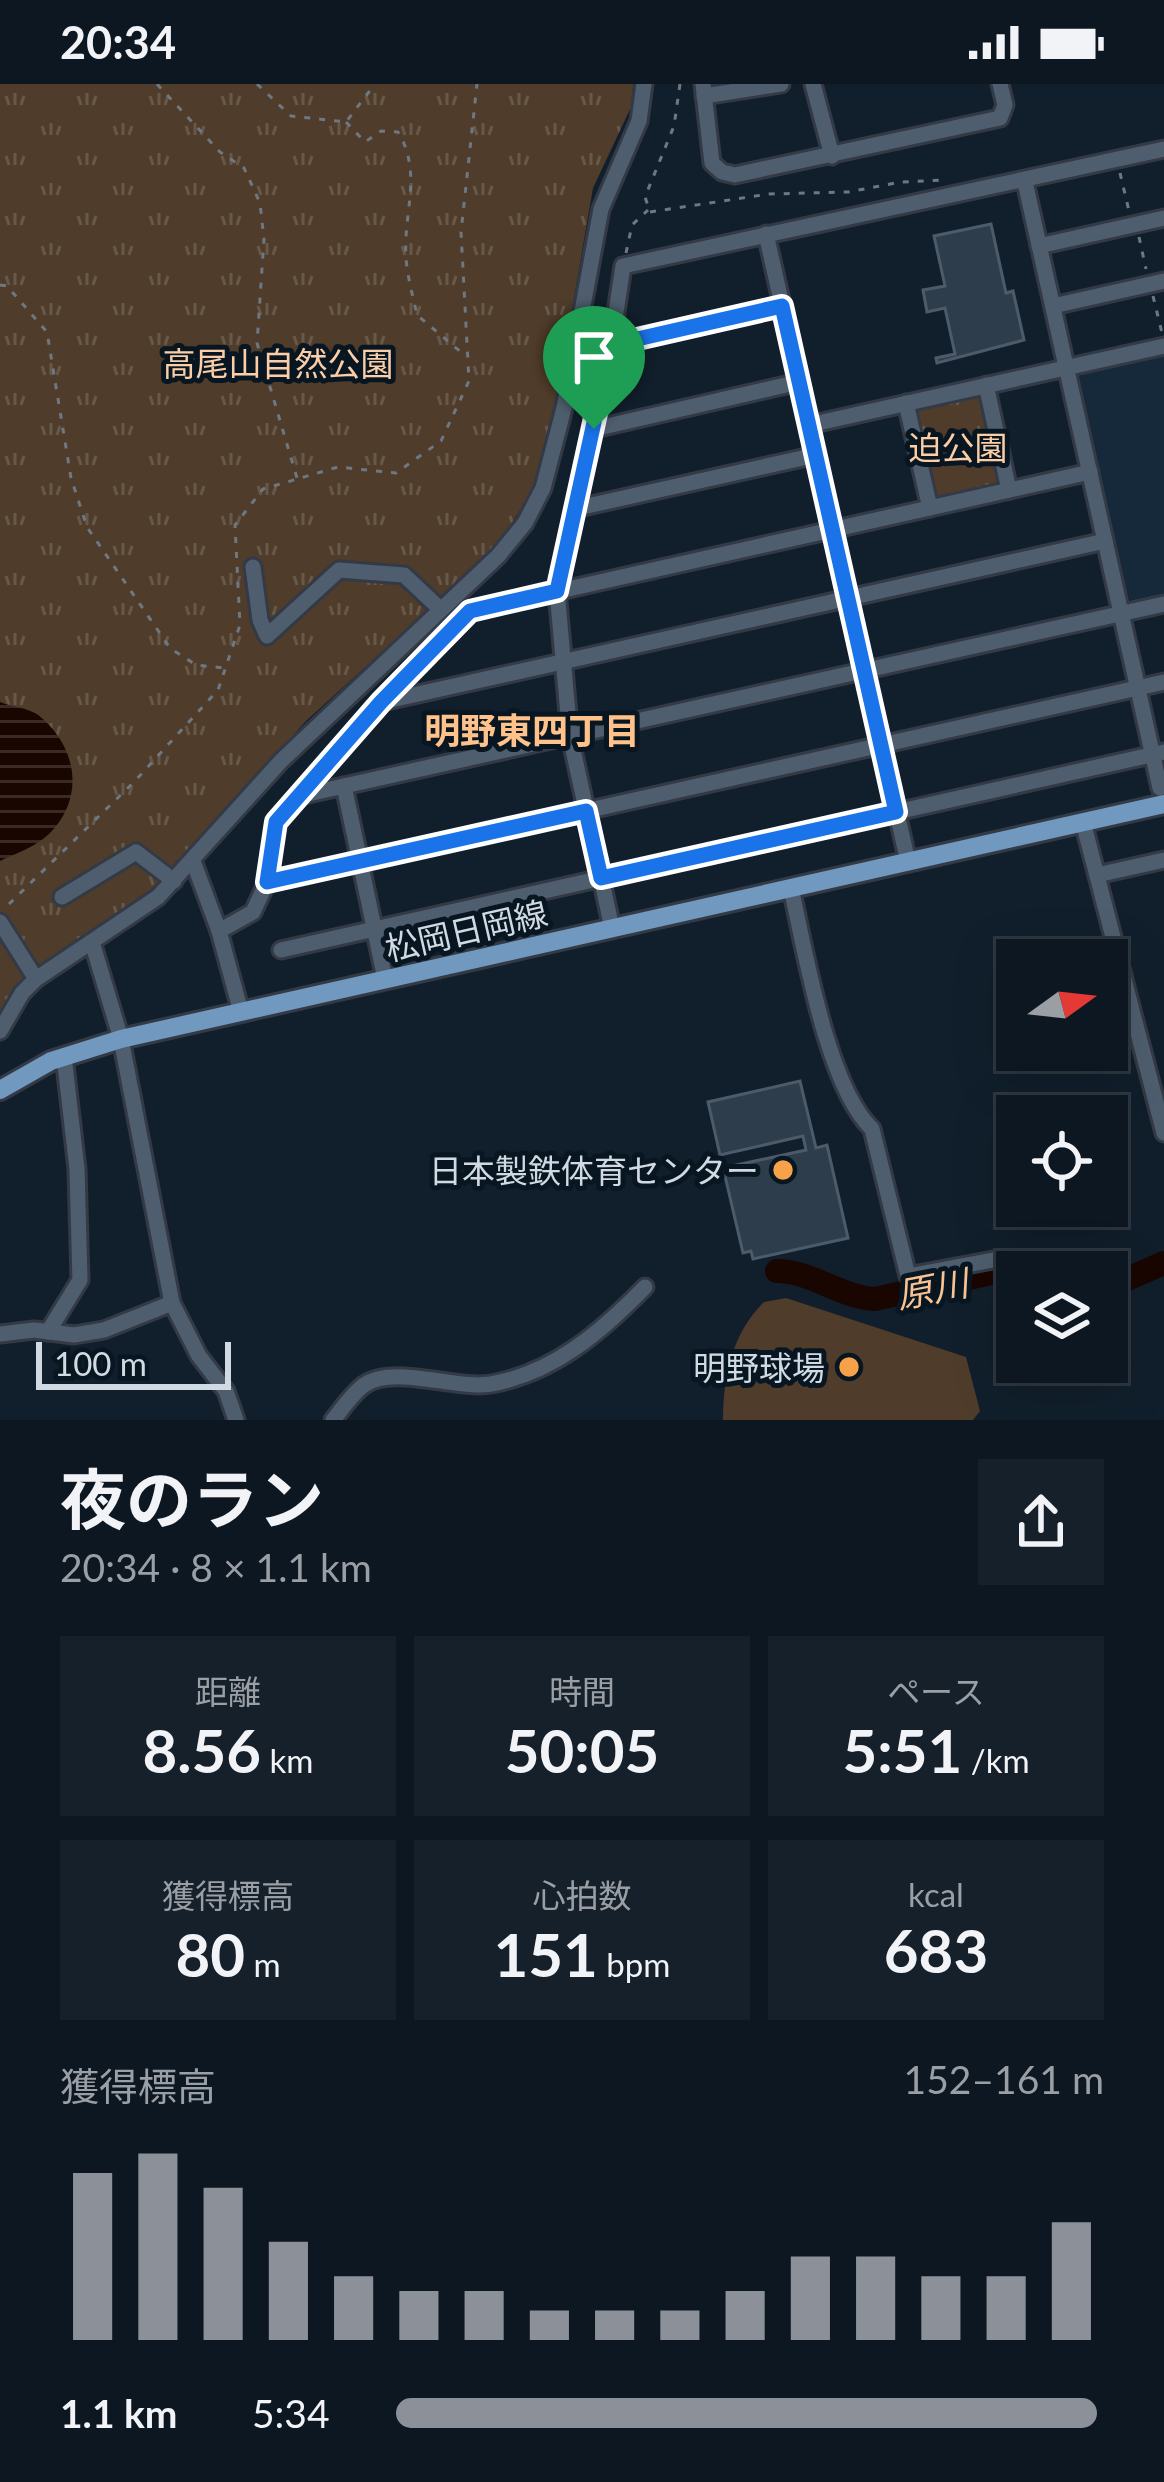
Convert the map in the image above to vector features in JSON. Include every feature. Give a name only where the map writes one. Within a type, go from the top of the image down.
[{"type":"main road","name":"松岡日岡線","points":[[0,1090],[64,1056],[121,1039],[1083,822],[1162,796]]},
{"type":"street","points":[[0,1031],[36,979],[174,881],[238,805],[497,556],[525,523],[543,488],[564,409],[601,209],[639,121],[644,84]]},
{"type":"street","points":[[781,84],[703,90],[708,150],[712,163],[722,172],[743,174],[1000,118],[1005,105],[1000,84]]},
{"type":"street","points":[[813,84],[832,156]]},
{"type":"street","points":[[612,928],[570,736],[557,591],[578,508],[623,266],[1164,149]]},
{"type":"street","points":[[1025,182],[1138,688],[1158,754],[1162,796]]},
{"type":"street","points":[[1039,246],[1164,218]]},
{"type":"street","points":[[766,234],[908,862]]},
{"type":"street","points":[[1052,306],[1164,281]]},
{"type":"street","points":[[611,345],[782,306]]},
{"type":"street","points":[[809,425],[1164,346]]},
{"type":"street","points":[[594,429],[800,382]]},
{"type":"street","points":[[986,385],[1010,490]]},
{"type":"street","points":[[906,403],[930,508]]},
{"type":"street","points":[[578,508],[816,455]]},
{"type":"street","points":[[219,931],[253,912],[267,882],[276,822],[381,702],[470,611],[1090,472]]},
{"type":"street","points":[[381,702],[1105,541]]},
{"type":"street","points":[[253,568],[260,620],[268,636],[339,571],[404,575],[439,608]]},
{"type":"street","points":[[296,797],[1164,604]]},
{"type":"street","points":[[267,882],[1164,682]]},
{"type":"street","points":[[281,950],[1158,754]]},
{"type":"street","points":[[344,786],[385,979]]},
{"type":"street","points":[[1083,822],[1163,1125]]},
{"type":"street","points":[[62,897],[136,852],[174,881]]},
{"type":"street","points":[[1097,875],[1164,860]]},
{"type":"street","points":[[193,861],[241,1012]]},
{"type":"street","points":[[791,888],[832,1052],[846,1091],[872,1129],[908,1276],[993,1260]]},
{"type":"street","points":[[0,922],[36,979]]},
{"type":"street","points":[[92,942],[121,1039],[172,1303],[199,1356],[226,1391],[236,1420]]},
{"type":"street","points":[[0,1004],[22,993]]},
{"type":"street","points":[[48,1332],[80,1280],[77,1169],[64,1056]]},
{"type":"street","points":[[333,1420],[372,1381],[421,1378],[460,1386],[491,1384],[535,1372],[592,1336],[645,1287]]},
{"type":"street","points":[[0,1334],[74,1335],[104,1330],[172,1303]]},
{"type":"path","points":[[158,84],[220,152],[244,168],[260,203],[264,239],[257,343],[297,478]]},
{"type":"path","points":[[257,84],[291,116],[346,122],[365,142],[381,131],[398,133],[408,148],[413,191],[406,257],[416,315],[466,356]]},
{"type":"path","points":[[346,122],[375,84]]},
{"type":"path","points":[[9,904],[135,781],[218,690],[240,625],[236,525],[262,488],[338,466],[396,473],[441,441],[469,381],[460,232],[476,84]]},
{"type":"path","points":[[1117,160],[1132,225]]},
{"type":"path","points":[[623,266],[632,225],[648,211]]},
{"type":"path","points":[[0,285],[7,286],[47,332],[71,478],[87,527],[170,647],[196,665],[226,668]]},
{"type":"shaded area","points":[[1164,351],[1164,595],[1133,602],[1125,595],[1075,375]]},
{"type":"shaded area","points":[[0,702],[38,715],[54,731],[69,760],[72,790],[49,834],[0,861]]},
{"type":"green space","name":"高尾山自然公園","points":[[0,84],[633,84],[632,105],[593,188],[555,408],[534,488],[496,548],[306,721],[162,882],[41,966],[0,1017]]},
{"type":"green space","name":"迫公園","points":[[977,394],[984,399],[1003,481],[1000,487],[939,501],[933,498],[913,414],[917,408]]},
{"type":"green space","name":"明野球場","points":[[786,1298],[966,1357],[980,1411],[973,1420],[723,1420],[728,1372],[744,1327],[764,1302]]},
{"type":"building","points":[[991,224],[1006,293],[1013,291],[1024,340],[937,363],[936,358],[955,354],[945,308],[927,312],[923,290],[945,286],[934,236]]},
{"type":"building","name":"日本製鉄体育センター","points":[[800,1081],[816,1148],[827,1145],[848,1238],[753,1259],[751,1251],[743,1253],[725,1176],[734,1174],[732,1166],[806,1150],[803,1136],[720,1155],[708,1102]]},
{"type":"waterway","name":"原川","points":[[1128,1279],[1164,1263]]},
{"type":"waterway","name":"原川","points":[[777,1271],[875,1299],[996,1272]]},
{"type":"place","name":"日本製鉄体育センター","points":[[783,1170]]},
{"type":"place","name":"明野球場","points":[[849,1367]]},
{"type":"district","name":"明野東四丁目","points":[[532,730]]},
{"type":"route","points":[[782,306],[896,812],[601,878],[586,811],[267,882],[276,822],[381,702],[470,611],[557,591],[594,429],[611,345],[782,306]]}]
